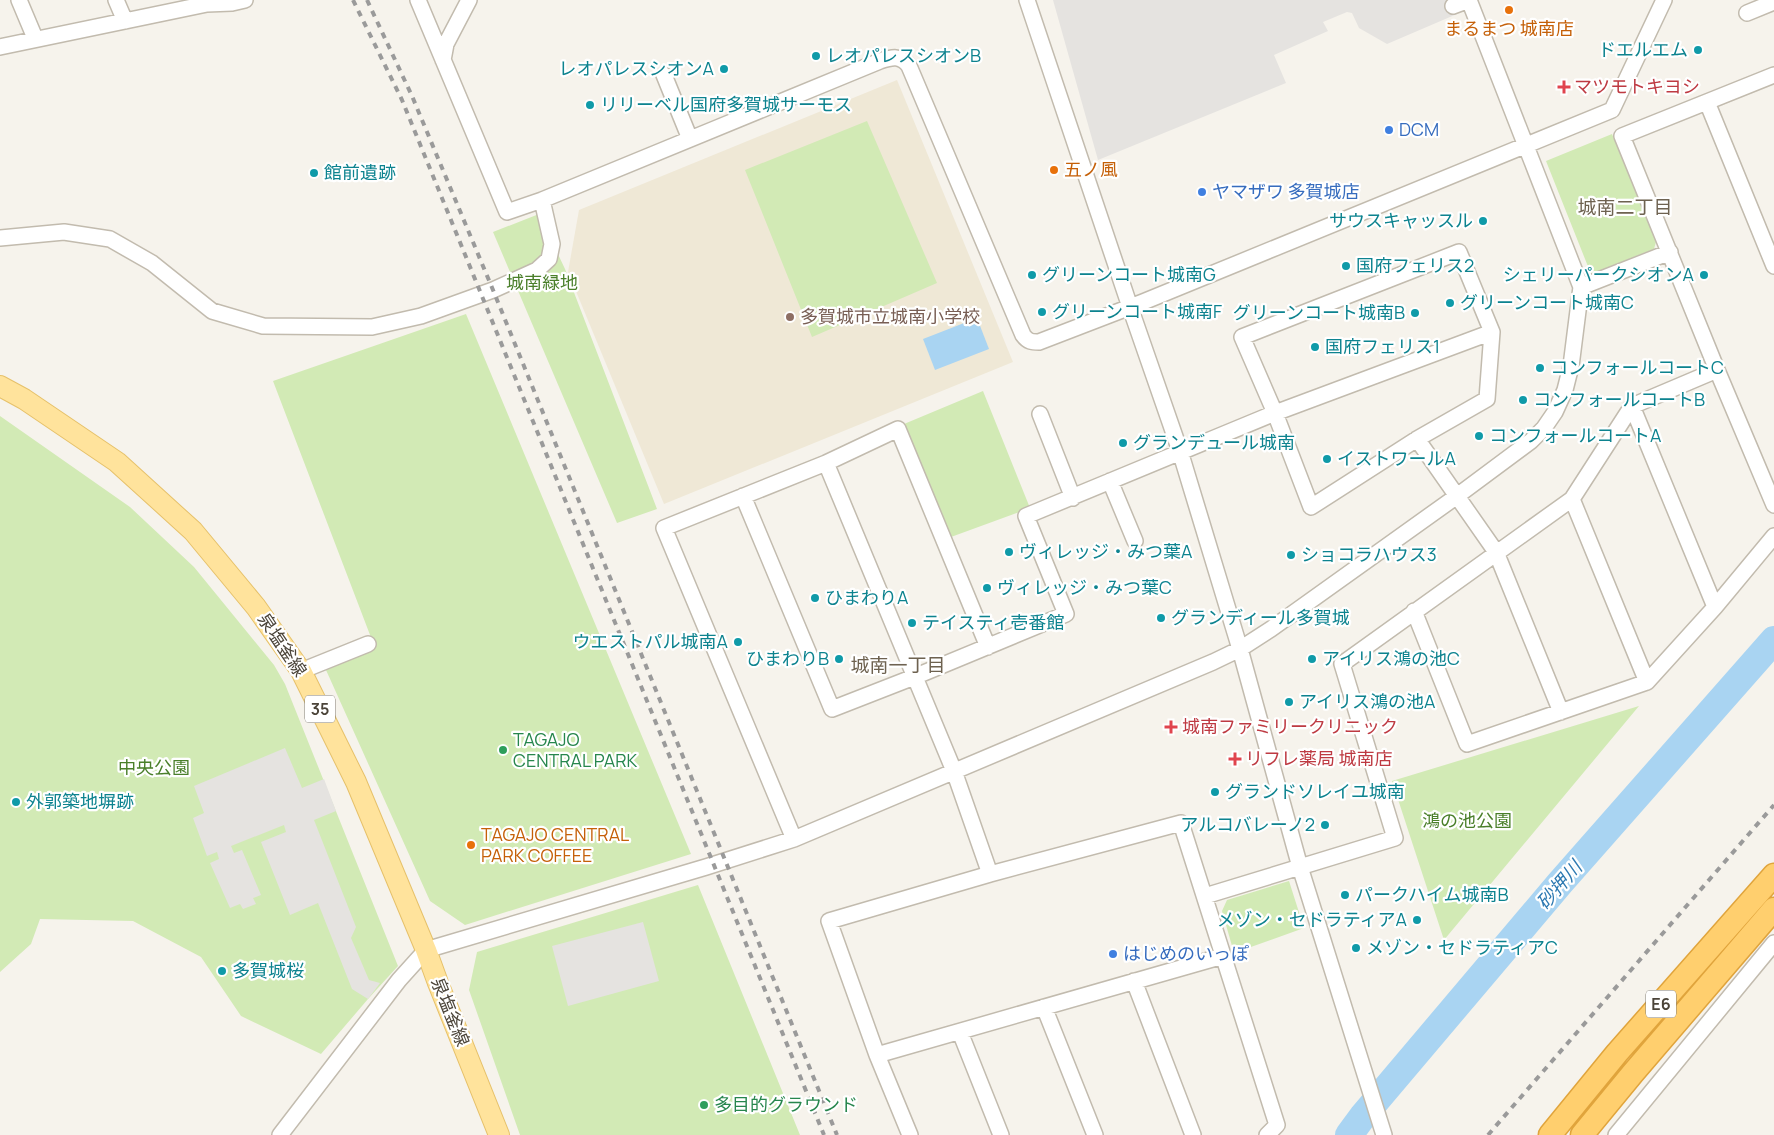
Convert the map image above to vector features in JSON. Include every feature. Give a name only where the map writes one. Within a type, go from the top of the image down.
[{"type":"highway","name":"E6","points":[[1550,1135],[1617,1053],[1774,875]]},
{"type":"highway","name":"E6","points":[[1582,1135],[1639,1065],[1774,910]]},
{"type":"main road","name":"泉塩釜線","points":[[0,386],[24,399],[117,462],[193,531],[256,607],[301,671],[356,782],[426,950],[499,1135]]},
{"type":"street","points":[[18,0],[35,38]]},
{"type":"street","points":[[116,0],[125,21]]},
{"type":"street","points":[[0,47],[207,2],[232,3],[245,0]]},
{"type":"street","points":[[418,0],[507,212],[542,200],[880,61],[898,57],[904,60],[909,66],[1024,336],[1032,342],[1039,342],[1130,307],[1612,110],[1664,0]]},
{"type":"street","points":[[443,62],[446,44],[469,0]]},
{"type":"street","points":[[1027,0],[1180,452],[1240,649],[1300,868],[1384,1135]]},
{"type":"street","points":[[280,1135],[399,980],[426,950],[794,839],[1240,649],[1457,496],[1531,441],[1556,412],[1565,390],[1571,366],[1581,287],[1469,0],[1454,6]]},
{"type":"street","points":[[1747,13],[1774,2]]},
{"type":"street","points":[[1774,74],[1622,136],[1774,505]]},
{"type":"street","points":[[664,75],[690,139]]},
{"type":"street","points":[[1706,102],[1774,266]]},
{"type":"street","points":[[0,238],[64,232],[110,239],[152,263],[212,311],[263,326],[372,327],[422,316],[493,290],[537,270],[549,259],[552,244],[542,200]]},
{"type":"street","points":[[1459,252],[1492,332],[1487,399],[1417,439],[1311,507],[1275,413],[1242,336],[1459,252]]},
{"type":"street","points":[[1581,287],[1670,252]]},
{"type":"street","points":[[743,496],[832,709],[1066,614],[1026,516],[1275,413],[1492,332]]},
{"type":"street","points":[[1205,896],[1395,838],[1342,664],[1572,499],[1632,406],[1717,370]]},
{"type":"street","points":[[1632,406],[1715,607]]},
{"type":"street","points":[[1040,414],[1073,498]]},
{"type":"street","points":[[794,839],[664,528],[826,463],[898,429],[988,647]]},
{"type":"street","points":[[1417,439],[1496,552],[1562,712]]},
{"type":"street","points":[[826,463],[954,771],[990,874]]},
{"type":"street","points":[[1110,481],[1135,541]]},
{"type":"street","points":[[1572,499],[1647,682]]},
{"type":"street","points":[[1414,611],[1467,744],[1647,682],[1715,607],[1774,536]]},
{"type":"street","points":[[301,671],[368,644]]},
{"type":"street","points":[[910,1135],[877,1055],[830,921],[990,874],[1181,823],[1277,1124],[1268,1135]]},
{"type":"street","points":[[1616,1135],[1774,943]]},
{"type":"street","points":[[877,1055],[1223,956]]},
{"type":"street","points":[[1134,981],[1193,1135]]},
{"type":"street","points":[[1044,1007],[1095,1135]]},
{"type":"street","points":[[960,1032],[1001,1135]]},
{"type":"shaded area","points":[[1053,0],[1451,0],[1457,14],[1387,44],[1359,28],[1352,13],[1347,12],[1323,22],[1328,31],[1274,55],[1286,83],[1098,160]]},
{"type":"shaded area","name":"多賀城市立城南小学校","points":[[897,80],[1013,362],[664,504],[568,272],[579,210]]},
{"type":"shaded area","points":[[285,748],[302,788],[324,779],[336,811],[314,820],[356,927],[351,938],[369,980],[380,983],[368,999],[352,989],[318,903],[290,915],[261,842],[286,832],[284,825],[231,846],[234,853],[242,850],[261,895],[253,898],[256,904],[243,909],[240,904],[230,908],[210,863],[219,859],[217,852],[207,856],[193,818],[204,813],[194,786]]},
{"type":"shaded area","points":[[643,922],[659,981],[568,1006],[552,946]]},
{"type":"green space","points":[[867,121],[937,283],[812,337],[745,170]]},
{"type":"green space","points":[[1612,134],[1656,242],[1654,249],[1591,274],[1546,161]]},
{"type":"green space","name":"城南緑地","points":[[539,214],[565,269],[657,509],[617,523],[493,232]]},
{"type":"green space","points":[[466,314],[691,854],[465,925],[430,901],[326,670],[375,648],[273,381]]},
{"type":"green space","points":[[983,391],[1030,508],[951,537],[904,424]]},
{"type":"green space","name":"中央公園","points":[[0,416],[130,507],[194,567],[274,665],[285,684],[398,966],[321,1054],[241,1016],[201,957],[133,921],[40,919],[31,944],[0,972]]},
{"type":"green space","name":"鴻の池公園","points":[[1639,706],[1444,940],[1392,781]]},
{"type":"green space","points":[[1289,881],[1304,928],[1234,953],[1222,911],[1227,900]]},
{"type":"green space","points":[[698,885],[800,1135],[520,1135],[469,990],[477,952]]},
{"type":"water","points":[[977,318],[989,349],[935,370],[923,339]]},
{"type":"waterway","name":"砂押川","points":[[1349,1135],[1560,883],[1774,640]]},
{"type":"railway","points":[[353,0],[402,100],[824,1135]]},
{"type":"railway","points":[[367,0],[412,96],[493,290],[837,1135]]},
{"type":"railway","points":[[1488,1135],[1774,805]]},
{"type":"place","name":"まるまつ 城南店","points":[[1509,10]]},
{"type":"place","name":"ドエルエム","points":[[1698,50]]},
{"type":"place","name":"レオパレスシオンB","points":[[816,56]]},
{"type":"place","name":"レオパレスシオンA","points":[[724,69]]},
{"type":"place","name":"マツモトキヨシ","points":[[1564,87]]},
{"type":"place","name":"リリーベル国府多賀城サーモス","points":[[590,105]]},
{"type":"place","name":"DCM","points":[[1389,130]]},
{"type":"place","name":"五ノ風","points":[[1054,170]]},
{"type":"place","name":"館前遺跡","points":[[314,173]]},
{"type":"place","name":"ヤマザワ 多賀城店","points":[[1202,192]]},
{"type":"place","name":"サウスキャッスル","points":[[1483,221]]},
{"type":"place","name":"国府フェリス2","points":[[1346,266]]},
{"type":"place","name":"グリーンコート城南G","points":[[1032,275]]},
{"type":"place","name":"シェリーパークシオンA","points":[[1704,275]]},
{"type":"place","name":"グリーンコート城南C","points":[[1450,303]]},
{"type":"place","name":"グリーンコート城南F","points":[[1042,312]]},
{"type":"place","name":"グリーンコート城南B","points":[[1415,313]]},
{"type":"place","name":"多賀城市立城南小学校","points":[[790,317]]},
{"type":"place","name":"国府フェリス1","points":[[1315,347]]},
{"type":"place","name":"コンフォールコートC","points":[[1540,368]]},
{"type":"place","name":"コンフォールコートB","points":[[1523,400]]},
{"type":"place","name":"コンフォールコートA","points":[[1479,436]]},
{"type":"place","name":"グランデュール城南","points":[[1123,443]]},
{"type":"place","name":"イストワールA","points":[[1327,459]]},
{"type":"place","name":"ヴィレッジ・みつ葉A","points":[[1009,552]]},
{"type":"place","name":"ショコラハウス3","points":[[1291,555]]},
{"type":"place","name":"ヴィレッジ・みつ葉C","points":[[987,588]]},
{"type":"place","name":"ひまわりA","points":[[815,598]]},
{"type":"place","name":"グランディール多賀城","points":[[1161,618]]},
{"type":"place","name":"テイスティ壱番館","points":[[912,623]]},
{"type":"place","name":"ウエストパル城南A","points":[[738,642]]},
{"type":"place","name":"ひまわりB","points":[[839,659]]},
{"type":"place","name":"アイリス鴻の池C","points":[[1312,659]]},
{"type":"place","name":"アイリス鴻の池A","points":[[1289,702]]},
{"type":"place","name":"城南ファミリークリニック","points":[[1171,727]]},
{"type":"place","name":"TAGAJO CENTRAL PARK","points":[[503,750]]},
{"type":"place","name":"リフレ薬局 城南店","points":[[1235,759]]},
{"type":"place","name":"グランドソレイユ城南","points":[[1215,792]]},
{"type":"place","name":"外郭築地塀跡","points":[[16,802]]},
{"type":"place","name":"アルコバレーノ2","points":[[1325,825]]},
{"type":"place","name":"TAGAJO CENTRAL PARK COFFEE","points":[[471,845]]},
{"type":"place","name":"パークハイム城南B","points":[[1345,895]]},
{"type":"place","name":"メゾン・セドラティアA","points":[[1417,920]]},
{"type":"place","name":"メゾン・セドラティアC","points":[[1356,948]]},
{"type":"place","name":"はじめのいっぽ","points":[[1113,954]]},
{"type":"place","name":"多賀城桜","points":[[222,971]]},
{"type":"place","name":"多目的グラウンド","points":[[704,1105]]},
{"type":"district","name":"城南二丁目","points":[[1625,207]]},
{"type":"district","name":"城南一丁目","points":[[898,665]]}]
